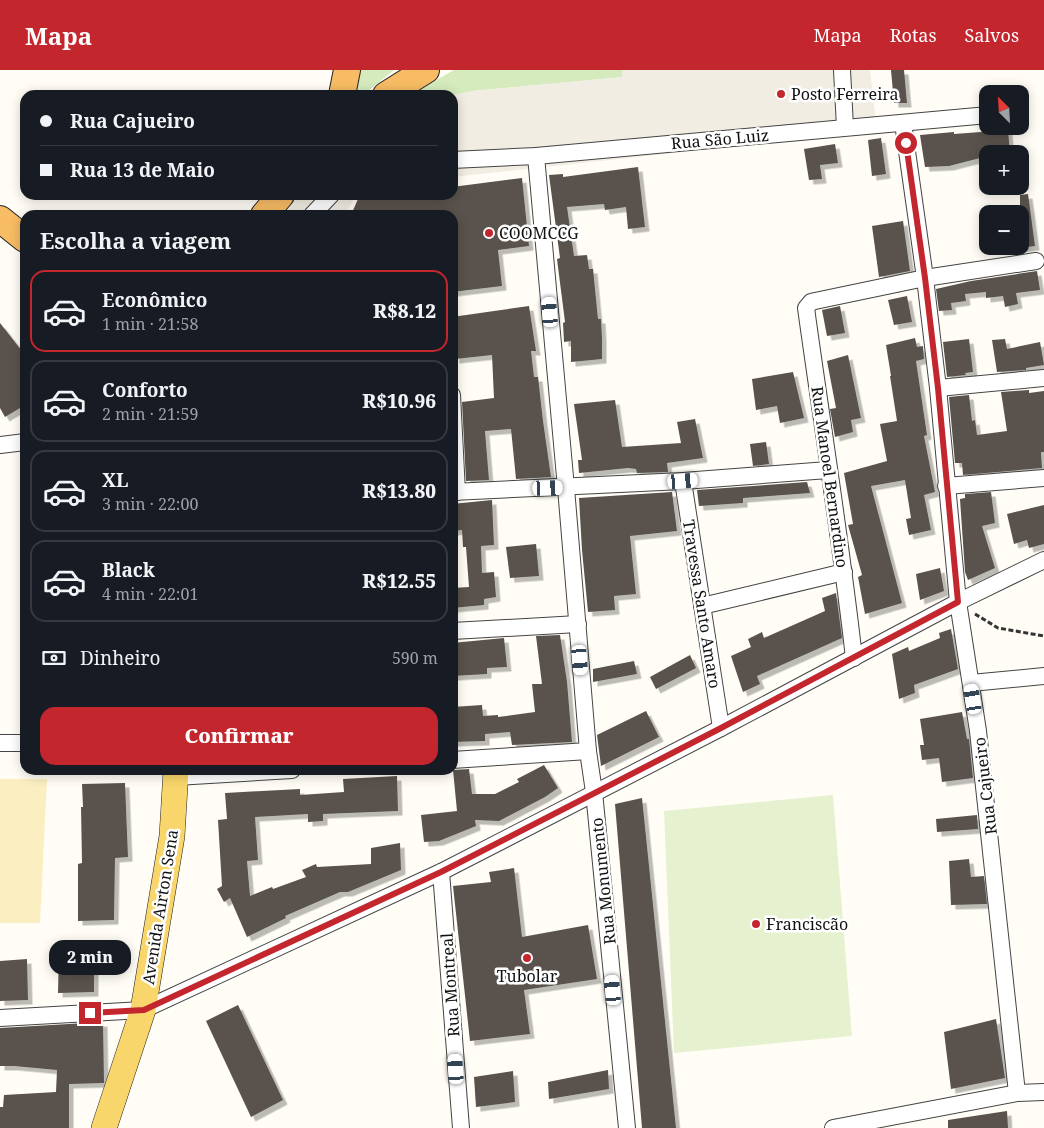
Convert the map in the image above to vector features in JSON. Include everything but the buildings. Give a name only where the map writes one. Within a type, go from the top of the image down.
[{"type":"highway","points":[[343,90],[347,70]]},
{"type":"highway","points":[[394,90],[426,70]]},
{"type":"highway","points":[[268,210],[276,200]]},
{"type":"highway","points":[[0,219],[20,235]]},
{"type":"main road","name":"Avenida Airton Sena","points":[[104,1128],[144,1010],[172,836],[176,775]]},
{"type":"street","points":[[842,70],[845,127]]},
{"type":"street","name":"Rua São Luiz","points":[[458,160],[536,156],[845,127],[979,117]]},
{"type":"street","name":"Rua Cajueiro","points":[[903,123],[925,278],[938,388],[958,602],[978,731],[993,854],[1017,1093]]},
{"type":"street","name":"Rua Monumento","points":[[536,156],[588,751],[594,792],[627,1128]]},
{"type":"street","points":[[316,210],[326,200]]},
{"type":"street","points":[[925,278],[1036,261]]},
{"type":"street","name":"Rua Manoel Bernardino","points":[[854,658],[844,572],[806,308],[814,301],[925,278]]},
{"type":"street","points":[[938,388],[1044,378]]},
{"type":"street","points":[[0,445],[20,443]]},
{"type":"street","points":[[458,492],[566,488],[828,470]]},
{"type":"street","points":[[946,486],[1044,478]]},
{"type":"street","name":"Travessa Santo Amaro","points":[[683,481],[721,728]]},
{"type":"street","points":[[0,1018],[144,1010],[441,872],[721,728],[958,602],[1044,560]]},
{"type":"street","points":[[702,606],[844,572]]},
{"type":"street","points":[[458,631],[578,624]]},
{"type":"street","points":[[971,683],[1044,676]]},
{"type":"street","points":[[0,743],[20,743]]},
{"type":"street","points":[[458,760],[588,751]]},
{"type":"street","name":"Rua Montreal","points":[[441,872],[461,1128]]},
{"type":"street","points":[[833,1128],[1017,1093],[1044,1092]]},
{"type":"path","points":[[958,602],[998,628],[1044,636]]},
{"type":"green space","points":[[361,70],[394,70],[369,90],[357,90]]},
{"type":"green space","points":[[454,70],[622,70],[623,77],[458,94],[458,90],[419,90]]},
{"type":"green space","name":"Franciscão","points":[[833,795],[852,1036],[674,1053],[664,811]]},
{"type":"sand","points":[[0,779],[47,779],[40,923],[0,923]]},
{"type":"shaded area","points":[[622,70],[870,70],[877,131],[458,176],[458,94],[622,77]]},
{"type":"shaded area","points":[[293,200],[353,200],[348,210],[284,210]]},
{"type":"place","name":"Posto Ferreira","points":[[781,94]]},
{"type":"place","name":"COOMCCG","points":[[489,233]]},
{"type":"place","name":"Franciscão","points":[[756,924]]},
{"type":"place","name":"Tubolar","points":[[527,958]]},
{"type":"route","points":[[90,1013],[144,1010],[441,872],[721,728],[958,602],[938,388],[906,143]]}]
